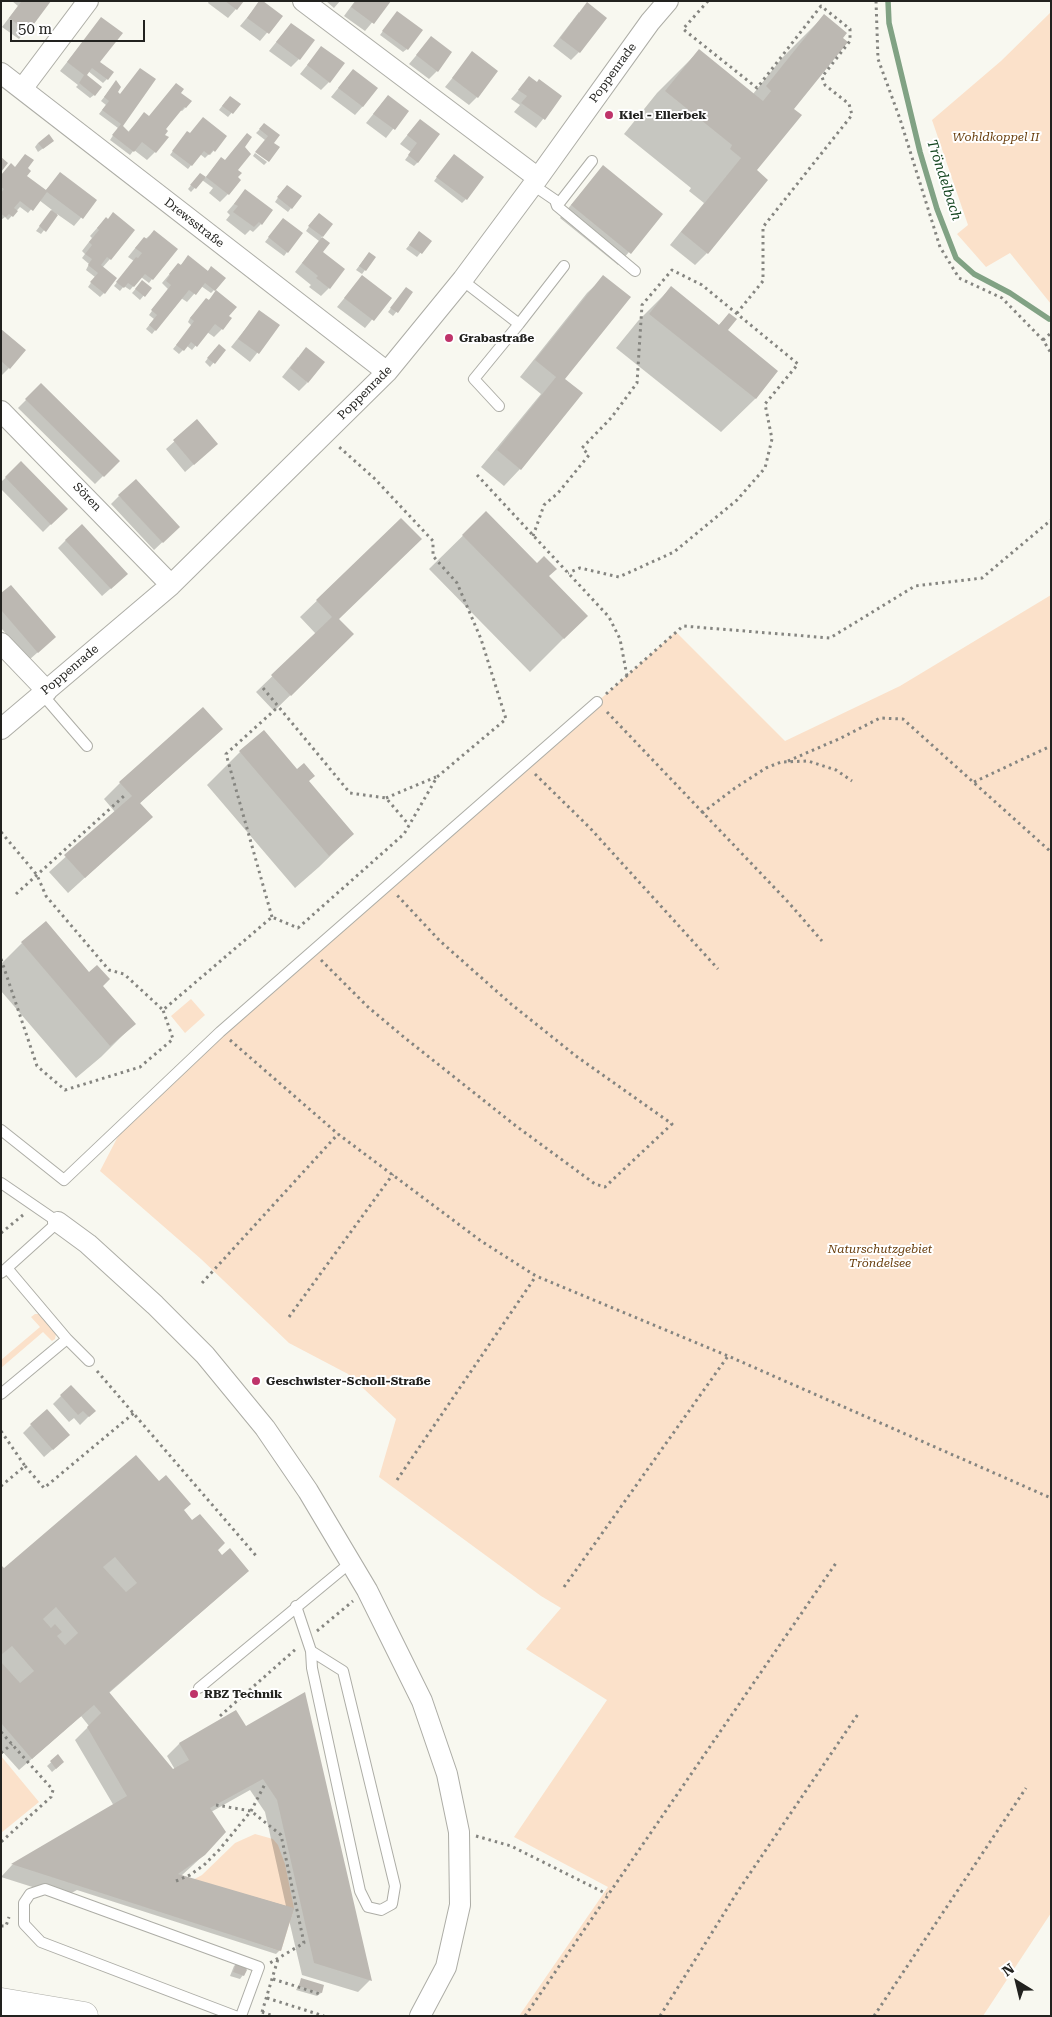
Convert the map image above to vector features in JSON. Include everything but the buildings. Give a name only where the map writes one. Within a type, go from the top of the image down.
[{"type":"street","points":[[22,89],[88,1]]},
{"type":"street","points":[[303,1],[536,182]]},
{"type":"street","name":"Poppenrade","points":[[1,729],[171,585],[387,372],[462,280],[536,182],[650,22],[668,1]]},
{"type":"street","name":"Drewsstraße","points":[[1,73],[387,372]]},
{"type":"street","name":"Sören","points":[[1,411],[171,585]]},
{"type":"street","points":[[1,643],[44,692]]},
{"type":"street","points":[[58,1222],[88,1244],[155,1305],[205,1355],[265,1428],[308,1490],[367,1590],[422,1701],[447,1774],[460,1832],[460,1905],[446,1967],[420,2016]]},
{"type":"street","points":[[1,2002],[84,2016]]},
{"type":"lane","points":[[558,206],[592,160]]},
{"type":"lane","points":[[536,182],[555,200],[558,206],[635,271]]},
{"type":"lane","points":[[499,406],[474,379],[564,266]]},
{"type":"lane","points":[[462,280],[519,324]]},
{"type":"lane","points":[[44,692],[87,746]]},
{"type":"lane","points":[[1,1130],[64,1180],[220,1032],[597,702]]},
{"type":"lane","points":[[1,1183],[58,1222],[4,1270],[67,1340],[89,1361]]},
{"type":"lane","points":[[1,1394],[67,1340]]},
{"type":"lane","points":[[199,1688],[350,1563]]},
{"type":"lane","points":[[296,1606],[311,1651],[312,1668],[360,1891],[368,1907],[381,1910],[392,1904],[395,1886],[343,1671],[311,1651]]},
{"type":"lane","points":[[236,2016],[41,1942],[24,1924],[24,1903],[30,1894],[45,1889],[260,1967],[241,2016]]},
{"type":"path","points":[[708,1],[683,29],[757,88],[822,6],[850,29],[850,41],[822,77],[825,85],[849,104],[852,115],[763,226],[763,281],[737,313]]},
{"type":"path","points":[[876,1],[878,58],[900,119],[940,247],[959,278],[1002,298],[1043,340],[1051,353]]},
{"type":"path","points":[[534,536],[544,505],[558,493],[589,455],[582,448],[611,418],[637,383],[642,305],[672,270],[702,285],[798,364],[765,404],[772,439],[765,468],[737,500],[674,552],[619,577],[580,568],[568,572]]},
{"type":"path","points":[[1043,340],[1051,333]]},
{"type":"path","points":[[263,688],[350,793],[386,798],[436,777],[506,719],[481,639],[457,583],[433,556],[433,541],[375,480],[324,434]]},
{"type":"path","points":[[477,476],[610,617],[620,639],[627,676]]},
{"type":"path","points":[[822,941],[789,903],[597,702],[683,626],[830,638],[916,586],[982,578],[1051,520]]},
{"type":"path","points":[[272,917],[226,754],[278,707]]},
{"type":"path","points":[[788,761],[841,738],[880,718],[903,719],[1051,852]]},
{"type":"path","points":[[974,782],[1051,746]]},
{"type":"path","points":[[702,813],[735,788],[766,768],[781,762],[808,761],[836,770],[852,780]]},
{"type":"path","points":[[526,765],[590,828],[718,969]]},
{"type":"path","points":[[272,917],[298,928],[404,834],[436,777]]},
{"type":"path","points":[[16,894],[124,796]]},
{"type":"path","points":[[386,798],[409,825]]},
{"type":"path","points":[[1,832],[37,874],[46,896],[110,970],[124,974],[163,1010],[173,1039],[140,1067],[65,1090],[37,1066],[1,959]]},
{"type":"path","points":[[312,951],[368,1007],[405,1038],[516,1126],[595,1184],[605,1187],[672,1124],[576,1056],[511,1004],[440,941],[387,884]]},
{"type":"path","points":[[163,1010],[272,917]]},
{"type":"path","points":[[220,1032],[338,1134],[481,1242],[536,1276],[728,1356],[1051,1498]]},
{"type":"path","points":[[202,1283],[338,1134]]},
{"type":"path","points":[[289,1317],[393,1174]]},
{"type":"path","points":[[1,1234],[34,1206]]},
{"type":"path","points":[[397,1480],[536,1276]]},
{"type":"path","points":[[564,1587],[728,1356]]},
{"type":"path","points":[[89,1361],[258,1558]]},
{"type":"path","points":[[1,1431],[25,1466],[44,1488],[134,1413]]},
{"type":"path","points":[[1,1486],[25,1466]]},
{"type":"path","points":[[525,2016],[836,1563]]},
{"type":"path","points":[[220,1716],[307,1639],[367,1590]]},
{"type":"path","points":[[660,2016],[738,1891],[858,1714]]},
{"type":"path","points":[[1,1732],[52,1790],[51,1797],[1,1842]]},
{"type":"path","points":[[1,1753],[12,1744]]},
{"type":"path","points":[[176,1881],[190,1875],[204,1865],[251,1811],[265,1784]]},
{"type":"path","points":[[874,2016],[1026,1788]]},
{"type":"path","points":[[216,1805],[251,1811],[281,1835],[304,1943],[278,1959],[260,1967]]},
{"type":"path","points":[[460,1832],[511,1846],[607,1894]]},
{"type":"path","points":[[262,2012],[278,1959]]},
{"type":"path","points":[[273,1978],[320,1994]]},
{"type":"path","points":[[267,1998],[324,2016]]},
{"type":"green space","name":"Wohldkoppel II","points":[[1051,12],[1051,304],[1010,253],[986,267],[957,234],[968,225],[932,120],[1001,61]]},
{"type":"green space","name":"Naturschutzgebiet Tröndelsee","points":[[1051,595],[1051,1913],[983,2016],[519,2016],[608,1887],[514,1837],[607,1700],[526,1649],[561,1608],[541,1596],[379,1477],[396,1419],[348,1374],[289,1343],[201,1259],[100,1171],[127,1119],[676,632],[785,741],[900,686]]},
{"type":"green space","points":[[191,999],[205,1015],[185,1033],[171,1016]]},
{"type":"green space","points":[[39,1314],[56,1334],[55,1339],[52,1341],[43,1332],[1,1368],[1,1360],[40,1327],[31,1317]]},
{"type":"green space","points":[[1,1756],[39,1802],[1,1833]]},
{"type":"green space","points":[[255,1834],[273,1839],[278,1845],[285,1864],[294,1908],[281,1951],[264,1945],[189,1882],[202,1875],[235,1843]]},
{"type":"waterway","name":"Tröndelbach","points":[[888,1],[889,23],[920,152],[937,209],[956,258],[974,274],[1010,293],[1049,319]]},
{"type":"place","name":"Kiel - Ellerbek","points":[[609,115]]},
{"type":"place","name":"Grabastraße","points":[[449,338]]},
{"type":"place","name":"Geschwister-Scholl-Straße","points":[[256,1381]]},
{"type":"place","name":"RBZ Technik","points":[[194,1694]]}]
